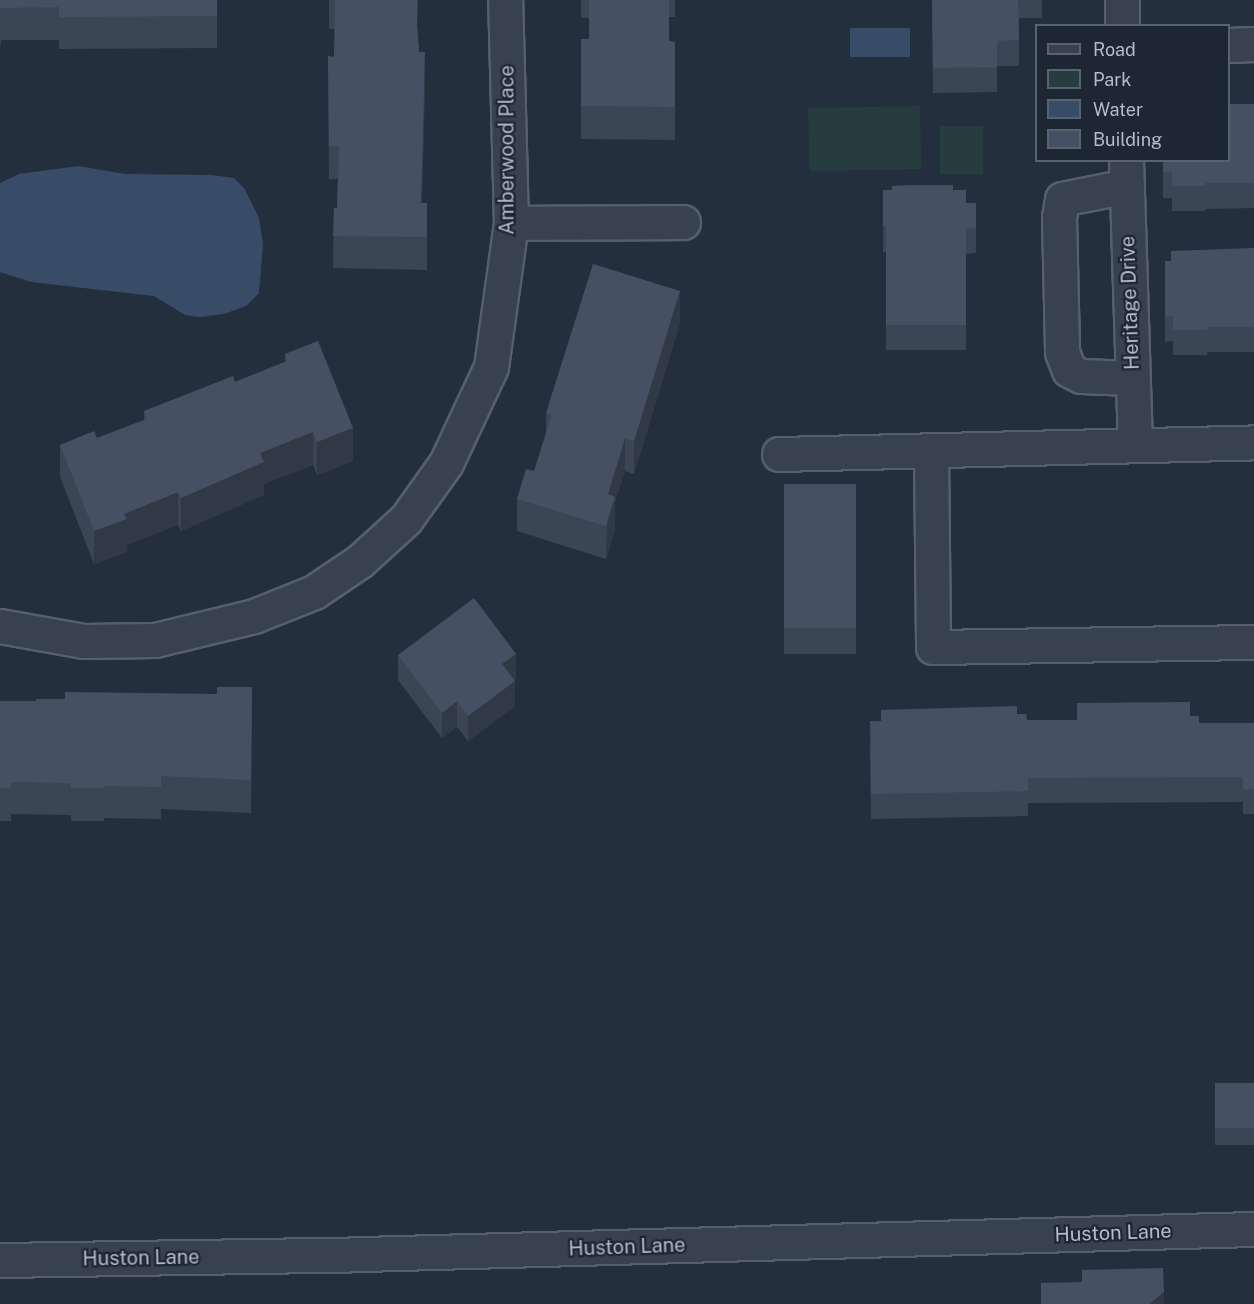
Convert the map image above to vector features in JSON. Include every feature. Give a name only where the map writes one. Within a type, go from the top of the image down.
[{"type":"street","name":"Amberwood Place","points":[[0,626],[84,642],[155,640],[254,616],[314,592],[360,561],[406,519],[446,463],[491,367],[511,223],[505,0]]},
{"type":"street","points":[[1122,0],[1122,24]]},
{"type":"street","points":[[1230,45],[1254,44]]},
{"type":"street","points":[[1126,173],[1062,199],[1059,217],[1062,352],[1068,370],[1081,376],[1132,378]]},
{"type":"street","name":"Heritage Drive","points":[[1126,173],[1135,445]]},
{"type":"street","points":[[511,223],[682,222]]},
{"type":"street","points":[[779,454],[1254,442]]},
{"type":"street","points":[[931,450],[933,647],[1254,642]]},
{"type":"street","name":"Huston Lane","points":[[0,1260],[363,1254],[1254,1229]]},
{"type":"green space","points":[[920,106],[921,169],[809,171],[808,108]]},
{"type":"green space","points":[[940,126],[983,126],[983,174],[940,174]]},
{"type":"water","points":[[850,28],[910,28],[910,57],[850,57]]},
{"type":"water","points":[[78,166],[125,174],[211,175],[234,178],[244,188],[259,218],[263,244],[259,293],[246,306],[224,314],[200,317],[185,315],[154,296],[31,282],[0,272],[0,183],[19,174]]},
{"type":"building","points":[[0,0],[217,0],[217,16],[59,17],[59,7],[0,8]]},
{"type":"building","points":[[335,0],[417,0],[419,52],[425,52],[421,203],[427,203],[427,237],[333,236],[334,208],[337,208],[339,146],[329,146],[328,56],[334,57]]},
{"type":"building","points":[[589,0],[669,0],[669,41],[675,42],[675,107],[581,106],[581,39],[589,39]]},
{"type":"building","points":[[932,0],[1018,0],[1019,40],[997,41],[997,67],[933,68]]},
{"type":"building","points":[[1230,104],[1254,104],[1254,183],[1172,186],[1172,172],[1163,172],[1163,162],[1230,162]]},
{"type":"building","points":[[953,185],[953,190],[966,190],[966,203],[976,203],[976,228],[966,229],[966,325],[886,325],[886,226],[883,226],[883,190],[892,190],[892,186]]},
{"type":"building","points":[[1254,248],[1254,327],[1173,330],[1173,316],[1165,317],[1165,261],[1171,261],[1171,251]]},
{"type":"building","points":[[593,264],[680,291],[634,441],[625,438],[608,494],[615,497],[606,526],[517,499],[526,469],[534,471],[552,415],[546,413]]},
{"type":"building","points":[[318,341],[353,428],[317,442],[313,432],[260,453],[264,462],[181,498],[178,492],[124,514],[127,519],[94,531],[60,445],[94,431],[97,438],[147,419],[144,411],[233,376],[235,382],[287,361],[285,354]]},
{"type":"building","points":[[784,484],[856,484],[856,628],[784,628]]},
{"type":"building","points":[[474,598],[516,654],[502,664],[515,681],[468,716],[457,701],[442,713],[398,655]]},
{"type":"building","points":[[217,687],[252,687],[251,780],[161,776],[161,787],[71,788],[71,783],[11,782],[11,788],[0,788],[0,701],[65,699],[65,692],[217,694]]},
{"type":"building","points":[[1190,702],[1190,716],[1199,716],[1199,723],[1254,723],[1254,789],[1243,789],[1243,777],[1028,778],[1028,791],[871,794],[870,721],[881,721],[881,710],[1017,706],[1017,714],[1026,714],[1027,720],[1077,720],[1077,703]]},
{"type":"building","points":[[1215,1083],[1254,1083],[1254,1128],[1215,1128]]},
{"type":"building","points":[[1163,1268],[1164,1292],[1150,1304],[1041,1304],[1041,1283],[1082,1282],[1082,1270]]}]
